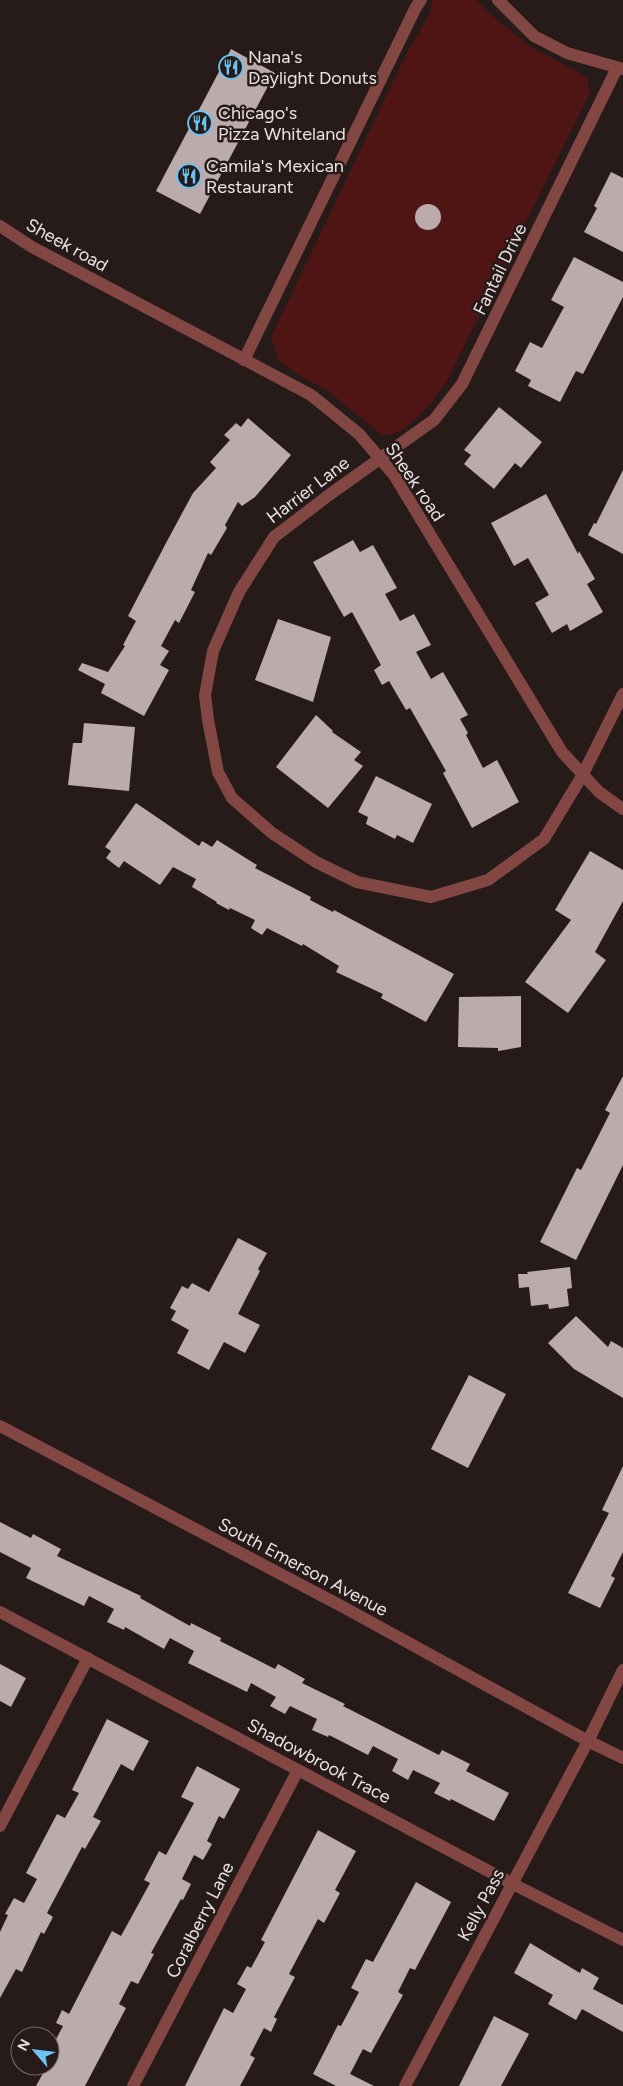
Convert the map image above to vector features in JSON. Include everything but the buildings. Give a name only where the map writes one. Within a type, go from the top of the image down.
[{"type":"street","points":[[244,360],[421,0]]},
{"type":"street","points":[[498,0],[534,36],[567,53],[620,69]]},
{"type":"street","name":"Fantail Drive","points":[[381,459],[434,420],[462,384],[620,69]]},
{"type":"street","name":"Sheek road","points":[[0,226],[32,247],[311,395],[359,434],[394,475],[562,752],[582,776],[599,792],[623,809]]},
{"type":"street","name":"Harrier Lane","points":[[381,459],[329,494],[274,536],[239,592],[220,634],[213,651],[205,695],[218,772],[232,798],[272,833],[316,862],[357,882],[431,897],[488,880],[518,860],[544,839],[582,776],[623,694]]},
{"type":"street","name":"South Emerson Avenue","points":[[0,1426],[623,1758]]},
{"type":"street","name":"Shadowbrook Trace","points":[[0,1612],[512,1884],[623,1940]]},
{"type":"street","points":[[0,1826],[88,1658]]},
{"type":"street","name":"Kelly Pass","points":[[406,2086],[588,1741],[623,1670]]},
{"type":"street","name":"Coralberry Lane","points":[[134,2086],[298,1770]]},
{"type":"shaded area","points":[[432,0],[476,0],[497,20],[530,46],[587,77],[590,93],[446,383],[426,409],[410,424],[392,434],[382,435],[328,391],[300,376],[278,360],[271,337],[409,49],[430,13]]},
{"type":"place","name":"Nana's Daylight Donuts","points":[[231,67]]},
{"type":"place","name":"Chicago's Pizza Whiteland","points":[[200,123]]},
{"type":"place","name":"Camila's Mexican Restaurant","points":[[189,176]]}]
